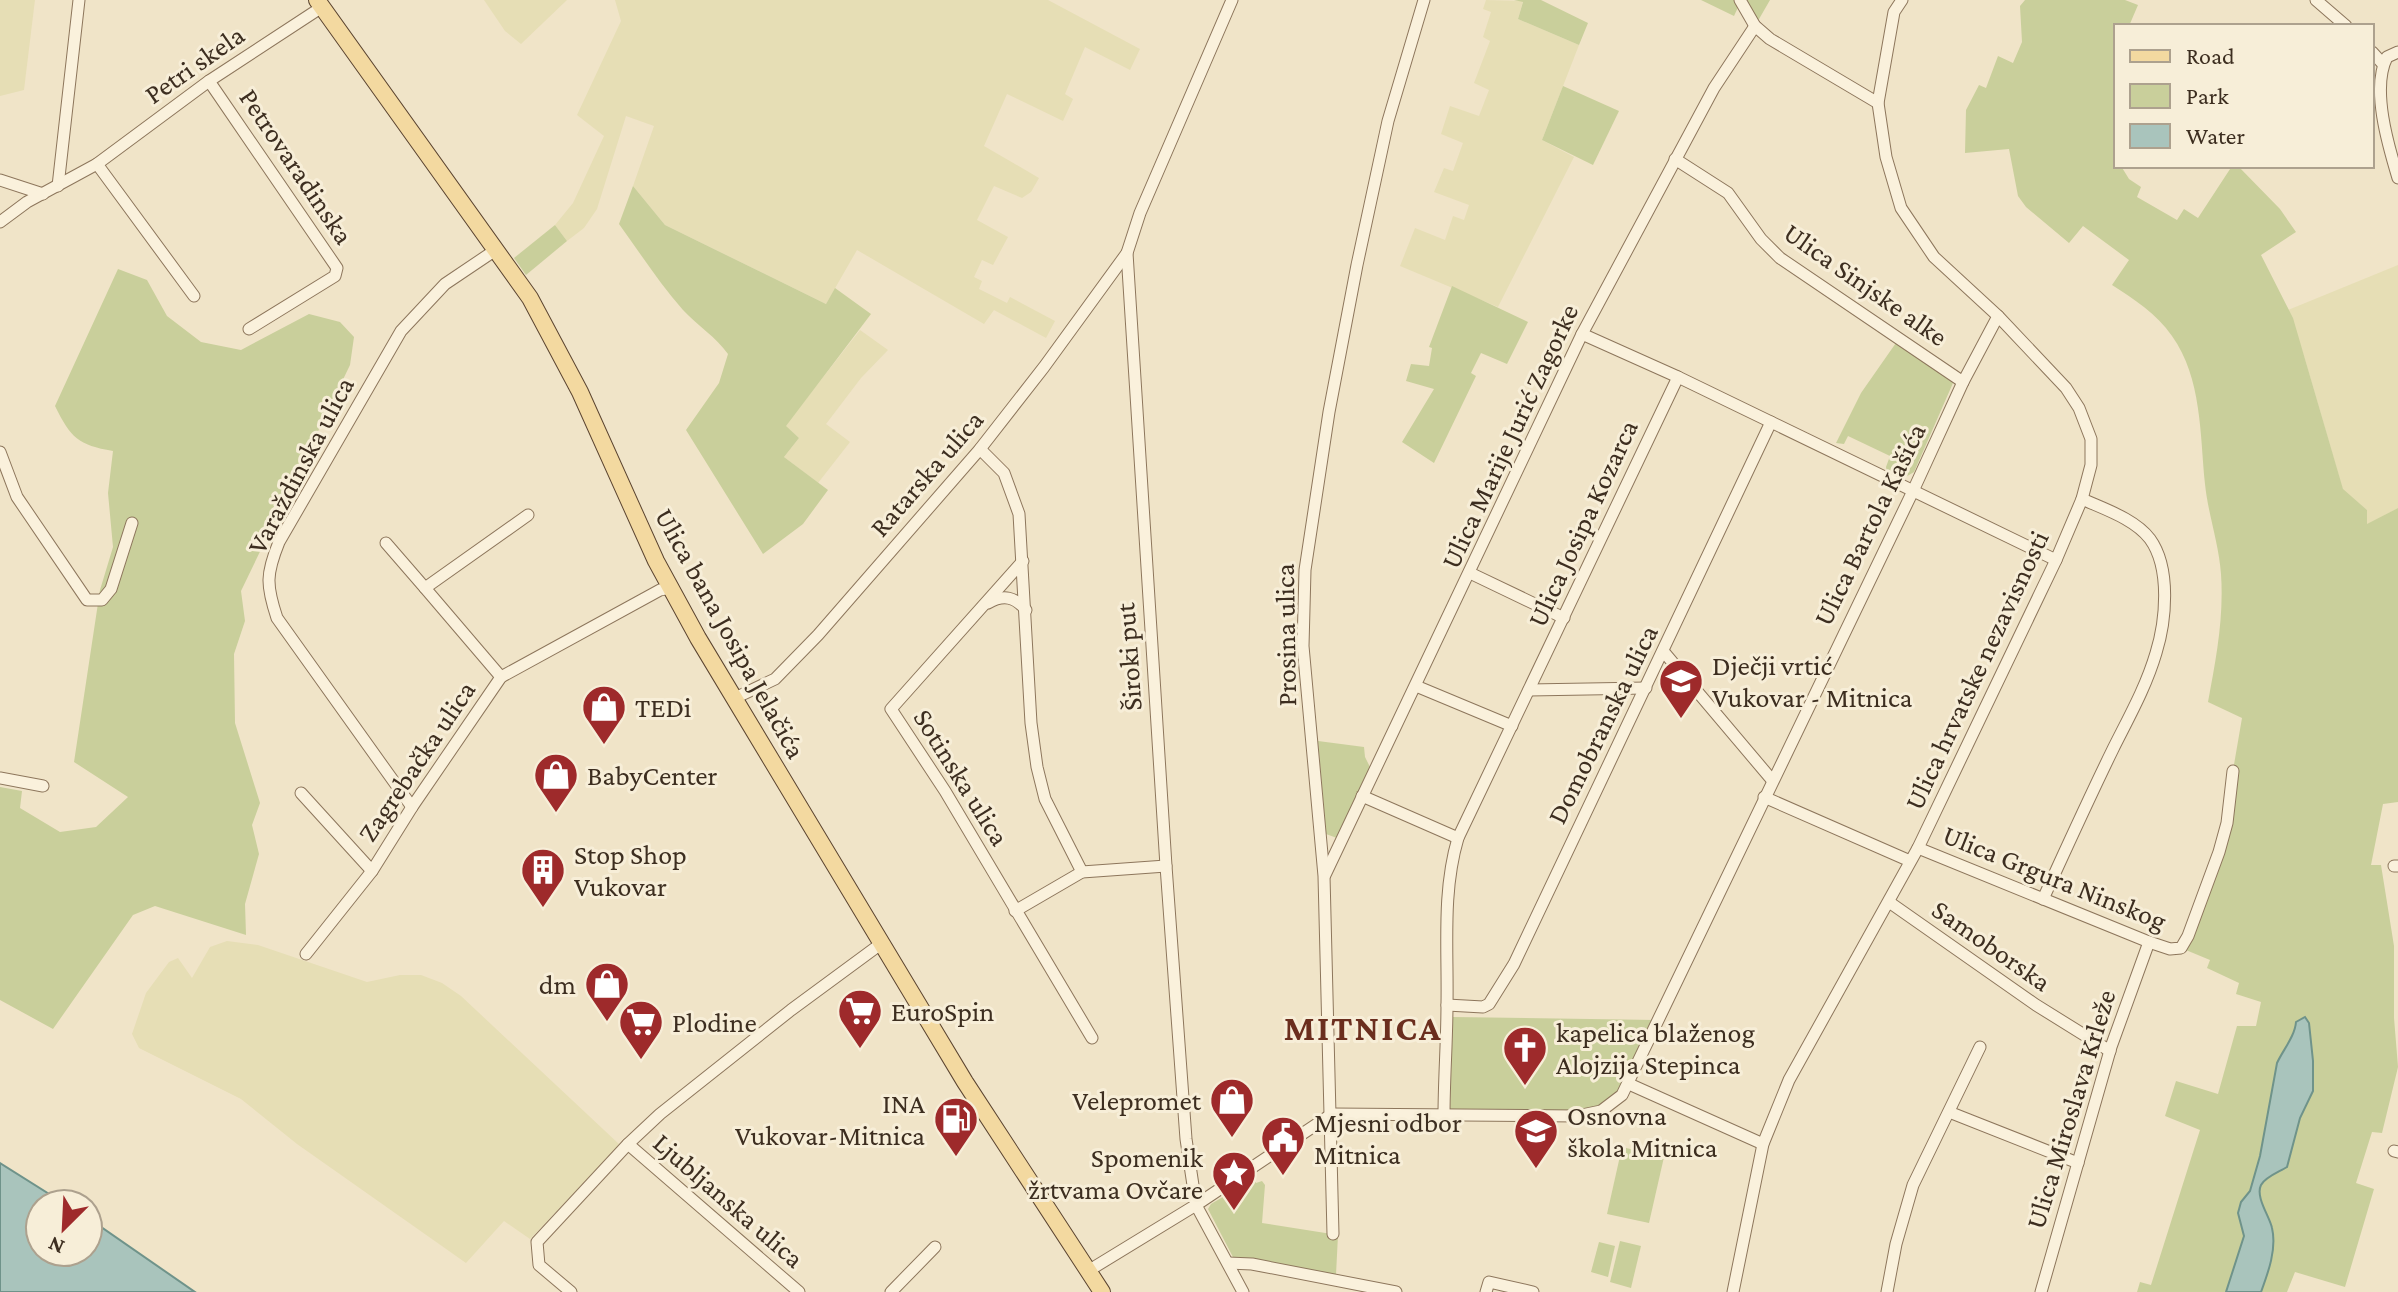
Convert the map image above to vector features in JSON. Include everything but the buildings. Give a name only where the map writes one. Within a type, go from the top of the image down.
[{"type":"main road","name":"Ulica bana Josipa Jelačića","points":[[319,4],[530,298],[563,358],[670,588],[965,1082],[1102,1292]]},
{"type":"street","points":[[58,186],[79,0]]},
{"type":"street","name":"Široki put","points":[[1196,1205],[1186,1139],[1166,866],[1127,253],[1140,213],[1232,0]]},
{"type":"street","name":"Prosina ulica","points":[[1333,1234],[1324,876],[1303,646],[1305,570],[1329,412],[1357,265],[1388,121],[1424,0]]},
{"type":"street","points":[[1740,0],[1755,26],[1770,39],[1878,103]]},
{"type":"street","name":"Ulica hrvatske nezavisnosti","points":[[1733,1292],[1763,1144],[1789,1080],[1918,848],[2056,560],[2082,499],[2091,451],[2091,439],[2079,408],[2057,377],[1998,316],[1934,257],[1901,208],[1886,157],[1878,103],[1894,12],[1902,0]]},
{"type":"street","points":[[2316,0],[2344,24]]},
{"type":"street","name":"Petri skela","points":[[0,222],[2,218],[97,164],[319,4]]},
{"type":"street","name":"Ulica Marije Jurić Zagorke","points":[[1324,876],[1582,334],[1714,88],[1755,26]]},
{"type":"street","points":[[2398,52],[2392,53],[2383,64],[2380,78],[2385,127],[2398,178]]},
{"type":"street","points":[[2374,54],[2383,64]]},
{"type":"street","name":"Petrovaradinska","points":[[209,81],[337,268],[335,276],[249,329]]},
{"type":"street","name":"Ulica Sinjske alke","points":[[1675,159],[1728,193],[1761,239],[1780,258],[1963,382]]},
{"type":"street","points":[[97,164],[194,296]]},
{"type":"street","points":[[0,180],[43,194]]},
{"type":"street","name":"Varaždinska ulica","points":[[412,807],[277,618],[270,596],[269,567],[279,542],[401,331],[445,284],[497,249]]},
{"type":"street","name":"Ratarska ulica","points":[[735,698],[775,679],[792,664],[980,449],[1127,253]]},
{"type":"street","name":"Ulica Bartola Kašića","points":[[1332,1114],[1515,1117],[1591,1114],[1612,1105],[1629,1084],[1963,382],[1998,316]]},
{"type":"street","points":[[1582,334],[1678,377],[2056,560]]},
{"type":"street","name":"Ulica Josipa Kozarca","points":[[1444,1116],[1447,901],[1451,863],[1458,838],[1678,377]]},
{"type":"street","name":"Domobranska ulica","points":[[1447,1005],[1483,1007],[1494,999],[1534,923],[1771,422]]},
{"type":"street","name":"Sotinska ulica","points":[[980,449],[1004,473],[1019,514],[1031,723],[1040,782],[1082,872]]},
{"type":"street","points":[[0,452],[17,497],[87,600],[102,600],[111,589],[132,523]]},
{"type":"street","points":[[2043,899],[2139,697],[2157,652],[2162,621],[2163,574],[2150,538],[2125,519],[2082,499]]},
{"type":"street","points":[[425,588],[528,515]]},
{"type":"street","points":[[386,543],[501,677]]},
{"type":"street","name":"Sotinska ulica","points":[[1023,561],[891,709],[945,791],[1092,1038]]},
{"type":"street","points":[[1470,573],[1564,618]]},
{"type":"street","name":"Zagrebačka ulica","points":[[306,954],[372,871],[501,677],[660,590],[670,588]]},
{"type":"street","points":[[987,604],[1002,597],[1012,598],[1026,610]]},
{"type":"street","points":[[1663,651],[1772,780]]},
{"type":"street","points":[[1416,686],[1512,726]]},
{"type":"street","points":[[1529,690],[1646,688]]},
{"type":"street","name":"Ulica Grgura Ninskog","points":[[1918,848],[2149,942],[2170,949],[2181,948],[2219,852],[2227,823],[2233,771]]},
{"type":"street","points":[[0,778],[43,786]]},
{"type":"street","name":"Zagrebačka ulica","points":[[301,793],[372,871]]},
{"type":"street","points":[[1362,796],[1458,838]]},
{"type":"street","points":[[1764,797],[1910,861]]},
{"type":"street","points":[[1015,911],[1082,872],[1166,866]]},
{"type":"street","name":"Samoborska","points":[[1889,902],[2036,1005],[2110,1051]]},
{"type":"street","name":"Ulica Miroslava Krleže","points":[[2041,1292],[2110,1051],[2149,942]]},
{"type":"street","points":[[571,1292],[539,1265],[537,1242],[660,1114],[791,1010],[882,943]]},
{"type":"street","points":[[1887,1292],[1896,1244],[1913,1185],[1980,1047]]},
{"type":"street","points":[[1629,1084],[1763,1144]]},
{"type":"street","points":[[1949,1112],[2078,1163]]},
{"type":"street","points":[[1088,1271],[1196,1205],[1332,1114]]},
{"type":"street","name":"Ljubljanska ulica","points":[[628,1144],[799,1292]]},
{"type":"street","points":[[1196,1205],[1243,1292]]},
{"type":"street","points":[[891,1292],[935,1247]]},
{"type":"street","points":[[1228,1263],[1252,1264],[1396,1292]]},
{"type":"street","points":[[1486,1292],[1489,1282],[1533,1292]]},
{"type":"shaded area","points":[[0,0],[35,0],[24,90],[0,96]]},
{"type":"shaded area","points":[[484,0],[567,0],[521,44],[505,31]]},
{"type":"shaded area","points":[[615,0],[1048,0],[1140,49],[1130,70],[1085,47],[1065,94],[1073,99],[1063,121],[1007,94],[984,146],[1039,178],[1031,192],[1022,198],[994,186],[977,220],[1008,237],[993,265],[982,260],[974,277],[982,281],[979,289],[1007,303],[1010,297],[1055,321],[1046,338],[994,310],[984,324],[857,250],[826,304],[665,225],[633,186],[654,126],[626,116],[597,209],[584,228],[567,241],[555,225],[573,203],[604,136],[577,115],[621,21]]},
{"type":"shaded area","points":[[1486,0],[1523,1],[1518,19],[1579,45],[1542,140],[1574,157],[1498,307],[1400,266],[1415,228],[1445,240],[1453,216],[1464,220],[1469,205],[1434,192],[1444,168],[1453,171],[1463,143],[1441,134],[1450,106],[1479,116],[1489,90],[1474,83],[1490,41],[1483,37],[1491,12],[1483,9]]},
{"type":"shaded area","points":[[2398,265],[2398,508],[2367,525],[2367,510],[2343,490],[2288,310]]},
{"type":"shaded area","points":[[860,330],[888,350],[861,378],[826,424],[850,442],[818,483],[784,457],[799,438],[785,426]]},
{"type":"shaded area","points":[[227,941],[258,945],[367,982],[400,975],[421,975],[442,983],[461,996],[620,1145],[530,1239],[504,1221],[466,1263],[297,1144],[241,1099],[139,1048],[132,1034],[146,993],[169,962],[178,958],[192,978],[210,947]]},
{"type":"green space","points":[[1514,0],[1541,0],[1588,23],[1579,45],[1518,19],[1523,2]]},
{"type":"green space","points":[[1701,0],[1770,0],[1755,26],[1740,3],[1734,16]]},
{"type":"green space","points":[[2025,0],[2125,0],[2138,5],[2130,24],[2114,24],[2114,168],[2122,168],[2129,179],[2141,187],[2137,197],[2177,220],[2184,209],[2198,218],[2231,168],[2240,168],[2280,209],[2296,232],[2261,255],[2293,318],[2343,489],[2367,510],[2367,524],[2398,508],[2398,802],[2383,804],[2371,865],[2381,865],[2394,946],[2398,1067],[2382,1133],[2372,1132],[2356,1183],[2374,1189],[2345,1287],[2295,1272],[2287,1292],[2137,1292],[2140,1282],[2151,1285],[2200,1130],[2165,1116],[2176,1081],[2218,1094],[2237,1026],[2256,1026],[2261,1002],[2236,994],[2239,983],[2207,968],[2210,960],[2181,948],[2219,852],[2242,718],[2208,702],[2220,622],[2221,574],[2206,495],[2198,407],[2182,352],[2159,320],[2112,285],[2129,260],[2083,226],[2069,243],[2026,207],[2018,196],[2009,149],[1965,153],[1966,110],[1979,85],[1986,88],[1998,56],[2013,63],[2022,42],[2020,6]]},
{"type":"green space","points":[[1563,86],[1619,111],[1593,165],[1542,140]]},
{"type":"green space","points":[[633,186],[665,225],[826,304],[835,288],[871,314],[786,426],[799,438],[784,457],[828,490],[803,524],[763,554],[686,430],[719,383],[728,354],[675,300],[619,224]]},
{"type":"green space","points":[[555,225],[567,241],[526,275],[514,258]]},
{"type":"green space","points":[[118,269],[147,280],[167,316],[201,342],[241,350],[309,314],[340,322],[354,337],[350,365],[241,591],[245,621],[234,654],[235,723],[260,803],[252,825],[259,854],[245,904],[246,935],[155,906],[133,915],[53,1029],[0,1000],[0,787],[22,791],[20,808],[60,832],[96,827],[128,797],[74,762],[100,590],[113,547],[108,493],[113,451],[83,443],[71,433],[55,406]]},
{"type":"green space","points":[[1452,286],[1528,322],[1507,364],[1481,353],[1471,373],[1476,376],[1434,463],[1402,442],[1434,389],[1406,381],[1411,364],[1429,366],[1432,348],[1429,347]]},
{"type":"green space","points":[[1898,340],[1952,378],[1953,383],[1914,472],[1904,478],[1887,472],[1890,456],[1848,436],[1844,444],[1836,443],[1861,393]]},
{"type":"green space","points":[[1318,741],[1364,747],[1370,767],[1337,838],[1326,834]]},
{"type":"green space","points":[[1453,1017],[1656,1020],[1622,1090],[1608,1103],[1589,1112],[1450,1111]]},
{"type":"green space","points":[[1622,1147],[1664,1157],[1649,1223],[1607,1214]]},
{"type":"green space","points":[[1253,1179],[1265,1185],[1262,1223],[1338,1235],[1336,1275],[1234,1259],[1208,1209],[1211,1204]]},
{"type":"green space","points":[[1620,1241],[1641,1246],[1631,1288],[1610,1282]]},
{"type":"green space","points":[[1599,1242],[1615,1246],[1608,1277],[1591,1272]]},
{"type":"water","points":[[2305,1017],[2309,1023],[2313,1091],[2300,1118],[2287,1167],[2266,1180],[2260,1190],[2273,1236],[2269,1269],[2261,1292],[2226,1292],[2244,1236],[2238,1213],[2241,1202],[2250,1191],[2260,1156],[2277,1063],[2296,1022]]},
{"type":"water","points":[[0,1163],[40,1188],[24,1188],[24,1268],[104,1268],[104,1229],[195,1292],[0,1292]]},
{"type":"place","name":"Dječji vrtić Vukovar - Mitnica","points":[[1681,720]]},
{"type":"place","name":"TEDi","points":[[604,746]]},
{"type":"place","name":"BabyCenter","points":[[556,814]]},
{"type":"place","name":"Stop Shop Vukovar","points":[[543,909]]},
{"type":"place","name":"dm","points":[[607,1023]]},
{"type":"place","name":"EuroSpin","points":[[860,1050]]},
{"type":"place","name":"Plodine","points":[[641,1061]]},
{"type":"place","name":"kapelica blaženog Alojzija Stepinca","points":[[1525,1087]]},
{"type":"place","name":"Velepromet","points":[[1232,1139]]},
{"type":"place","name":"INA Vukovar-Mitnica","points":[[956,1158]]},
{"type":"place","name":"Osnovna škola Mitnica","points":[[1536,1170]]},
{"type":"place","name":"Mjesni odbor Mitnica","points":[[1283,1177]]},
{"type":"place","name":"Spomenik žrtvama Ovčare","points":[[1234,1212]]},
{"type":"district","name":"MITNICA","points":[[1363,1027]]}]
